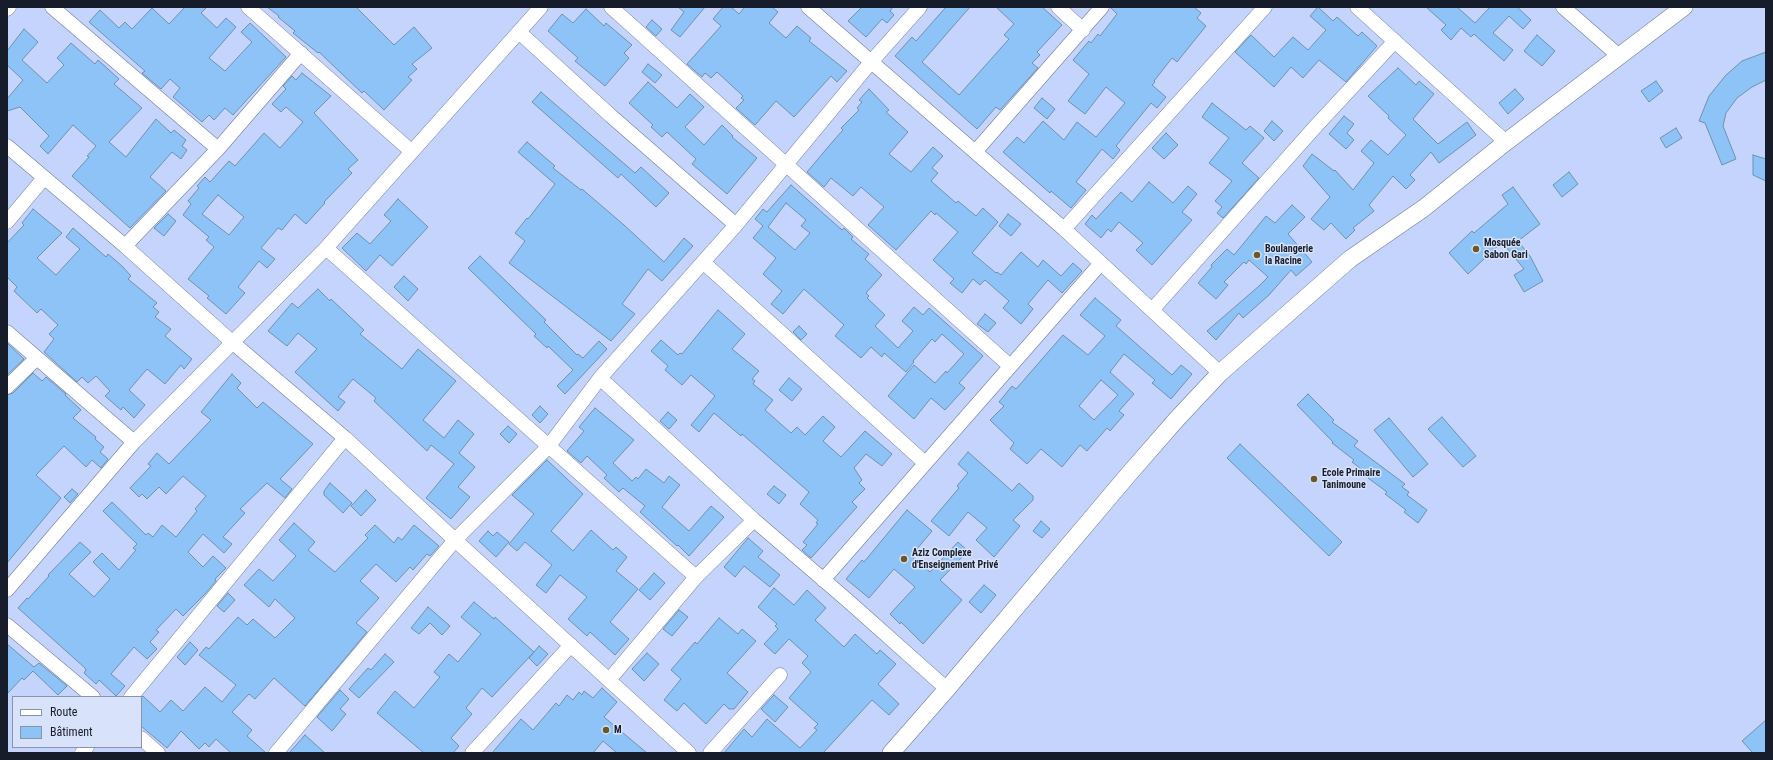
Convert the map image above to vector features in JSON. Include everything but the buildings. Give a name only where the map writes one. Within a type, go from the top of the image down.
[{"type":"street","points":[[52,7],[218,149]]},
{"type":"street","points":[[248,7],[411,151]]},
{"type":"street","points":[[7,590],[134,442],[326,248],[541,7]]},
{"type":"street","points":[[612,7],[1010,366]]},
{"type":"street","points":[[808,7],[1064,229],[1220,373]]},
{"type":"street","points":[[276,753],[455,540],[548,447],[600,378],[736,225],[871,62],[920,7]]},
{"type":"street","points":[[1058,7],[1083,30]]},
{"type":"street","points":[[975,152],[1102,7]]},
{"type":"street","points":[[1064,229],[1265,7]]},
{"type":"street","points":[[1356,7],[1506,142]]},
{"type":"street","points":[[1563,7],[1619,56]]},
{"type":"street","points":[[891,753],[1128,475],[1220,373],[1350,259],[1424,208],[1506,142],[1684,7]]},
{"type":"street","points":[[519,32],[736,225]]},
{"type":"street","points":[[1152,310],[1316,126],[1395,41]]},
{"type":"street","points":[[125,246],[218,149],[301,54]]},
{"type":"street","points":[[7,146],[125,246],[232,342],[345,438],[609,680],[683,751]]},
{"type":"street","points":[[7,222],[44,178]]},
{"type":"street","points":[[326,248],[696,577]]},
{"type":"street","points":[[703,262],[925,462]]},
{"type":"street","points":[[823,580],[1101,263]]},
{"type":"street","points":[[7,332],[134,442]]},
{"type":"street","points":[[7,387],[37,358]]},
{"type":"street","points":[[600,378],[754,520],[947,689]]},
{"type":"street","points":[[132,696],[345,438]]},
{"type":"street","points":[[609,680],[696,577],[754,520]]},
{"type":"street","points":[[7,625],[92,696]]},
{"type":"street","points":[[472,753],[571,646]]},
{"type":"street","points":[[710,753],[780,675]]},
{"type":"street","points":[[142,739],[158,753]]},
{"type":"place","name":"Mosquée Sabon Gari","points":[[1476,249]]},
{"type":"place","name":"Boulangerie la Racine","points":[[1257,255]]},
{"type":"place","name":"Ecole Primaire Tanimoune","points":[[1314,479]]},
{"type":"place","name":"Aziz Complexe d'Enseignement Privé","points":[[904,559]]},
{"type":"place","name":"M","points":[[606,730]]}]
